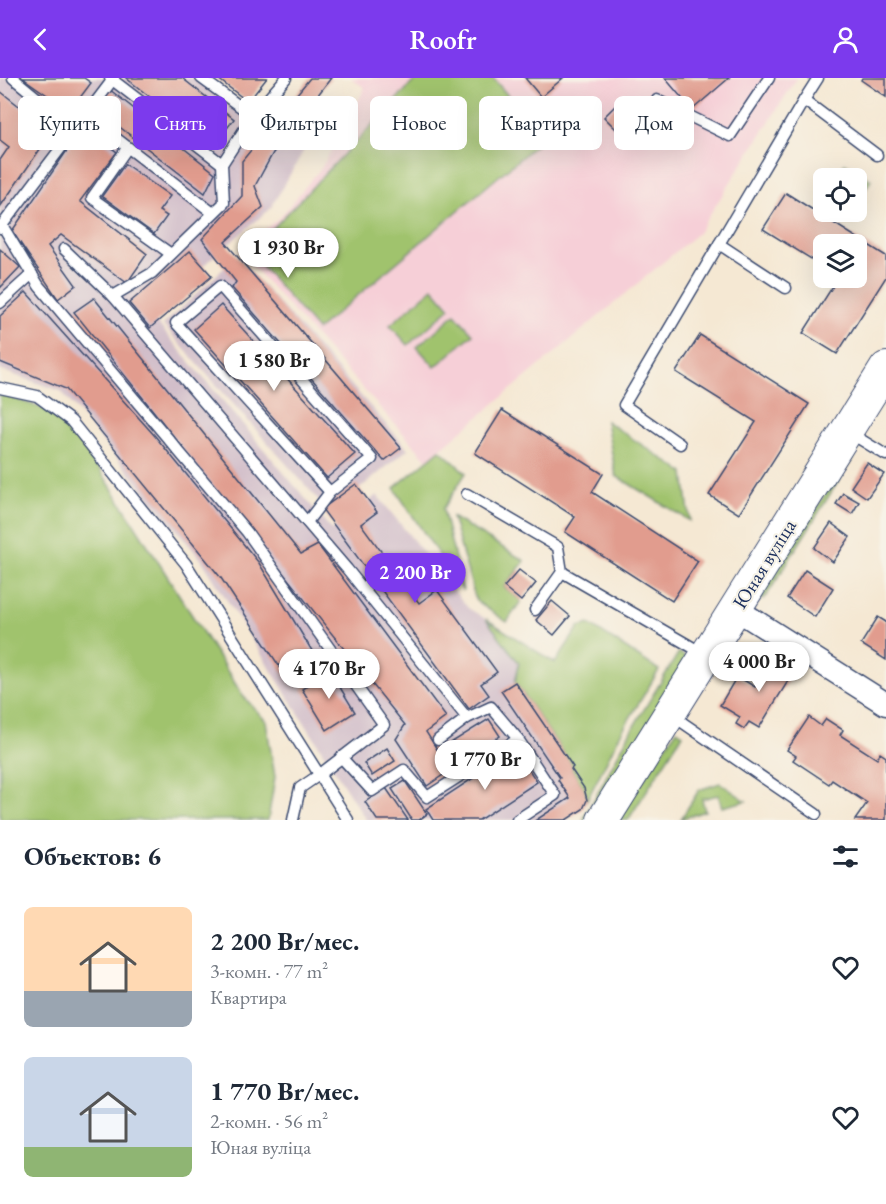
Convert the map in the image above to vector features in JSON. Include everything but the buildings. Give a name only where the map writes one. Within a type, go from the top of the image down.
[{"type":"street","name":"Юная вуліца","points":[[603,820],[886,368]]},
{"type":"street","points":[[736,609],[886,704]]},
{"type":"lane","points":[[13,78],[35,96]]},
{"type":"lane","points":[[201,78],[239,106]]},
{"type":"lane","points":[[270,96],[286,78]]},
{"type":"lane","points":[[694,118],[730,136],[769,78]]},
{"type":"lane","points":[[680,444],[624,405],[818,78]]},
{"type":"lane","points":[[99,96],[112,79],[222,164]]},
{"type":"lane","points":[[804,99],[877,155]]},
{"type":"lane","points":[[114,296],[152,273],[224,203],[222,164],[239,138]]},
{"type":"lane","points":[[121,142],[213,213]]},
{"type":"lane","points":[[128,147],[92,198],[171,254]]},
{"type":"lane","points":[[59,150],[1,227],[39,286],[247,532],[384,725],[300,788],[293,820]]},
{"type":"lane","points":[[719,244],[786,288]]},
{"type":"lane","points":[[63,249],[114,296],[347,569],[466,718]]},
{"type":"lane","points":[[0,303],[32,274]]},
{"type":"lane","points":[[307,522],[330,492],[372,459],[220,286],[176,324],[330,492]]},
{"type":"lane","points":[[0,388],[37,396],[71,421],[186,564],[348,820]]},
{"type":"lane","points":[[847,431],[886,455]]},
{"type":"lane","points":[[467,494],[558,547],[562,572],[535,610]]},
{"type":"lane","points":[[562,572],[706,656]]},
{"type":"lane","points":[[438,740],[466,718],[491,707],[518,739],[555,795],[517,820]]},
{"type":"lane","points":[[670,714],[816,814]]},
{"type":"lane","points":[[341,757],[372,790],[404,770],[427,797],[518,739]]},
{"type":"shaded area","points":[[0,78],[201,78],[223,96],[133,96],[133,150],[227,150],[227,99],[239,109],[239,150],[304,150],[270,209],[148,312],[332,530],[377,495],[468,608],[486,619],[519,663],[573,767],[571,769],[584,788],[587,800],[583,809],[566,820],[366,820],[201,559],[61,391],[0,370]]},
{"type":"shaded area","points":[[351,78],[797,78],[698,233],[427,460],[239,251],[280,217],[322,167],[331,150],[358,150],[358,101],[365,88]]},
{"type":"shaded area","points":[[237,256],[408,449],[330,513],[163,325]]},
{"type":"green space","points":[[417,78],[493,78],[508,96],[479,96],[479,150],[530,150],[317,330],[250,252],[348,150],[358,150],[358,139],[370,127],[370,150],[467,150],[467,96],[400,96]]},
{"type":"green space","points":[[845,163],[853,168],[842,168]]},
{"type":"green space","points":[[433,288],[450,308],[408,345],[390,325]]},
{"type":"green space","points":[[455,314],[473,334],[435,367],[417,347]]},
{"type":"green space","points":[[0,394],[57,413],[97,465],[243,696],[266,721],[275,777],[268,820],[0,820]]},
{"type":"green space","points":[[606,421],[684,473],[690,521],[616,476]]},
{"type":"green space","points":[[857,444],[859,448],[767,595],[762,600],[758,599]]},
{"type":"green space","points":[[440,450],[466,473],[443,509],[463,591],[394,488]]},
{"type":"green space","points":[[452,517],[525,561],[504,587],[521,601],[507,622],[476,601]]},
{"type":"green space","points":[[486,619],[555,663],[579,627],[589,624],[659,670],[622,731],[587,800],[584,788],[571,769],[573,767],[515,682],[519,663]]},
{"type":"green space","points":[[679,652],[687,659],[594,820],[583,820],[629,734]]},
{"type":"green space","points":[[677,730],[683,734],[628,820],[615,820]]},
{"type":"green space","points":[[720,783],[746,801],[722,807],[718,795],[702,799],[705,811],[681,819],[699,790]]}]
